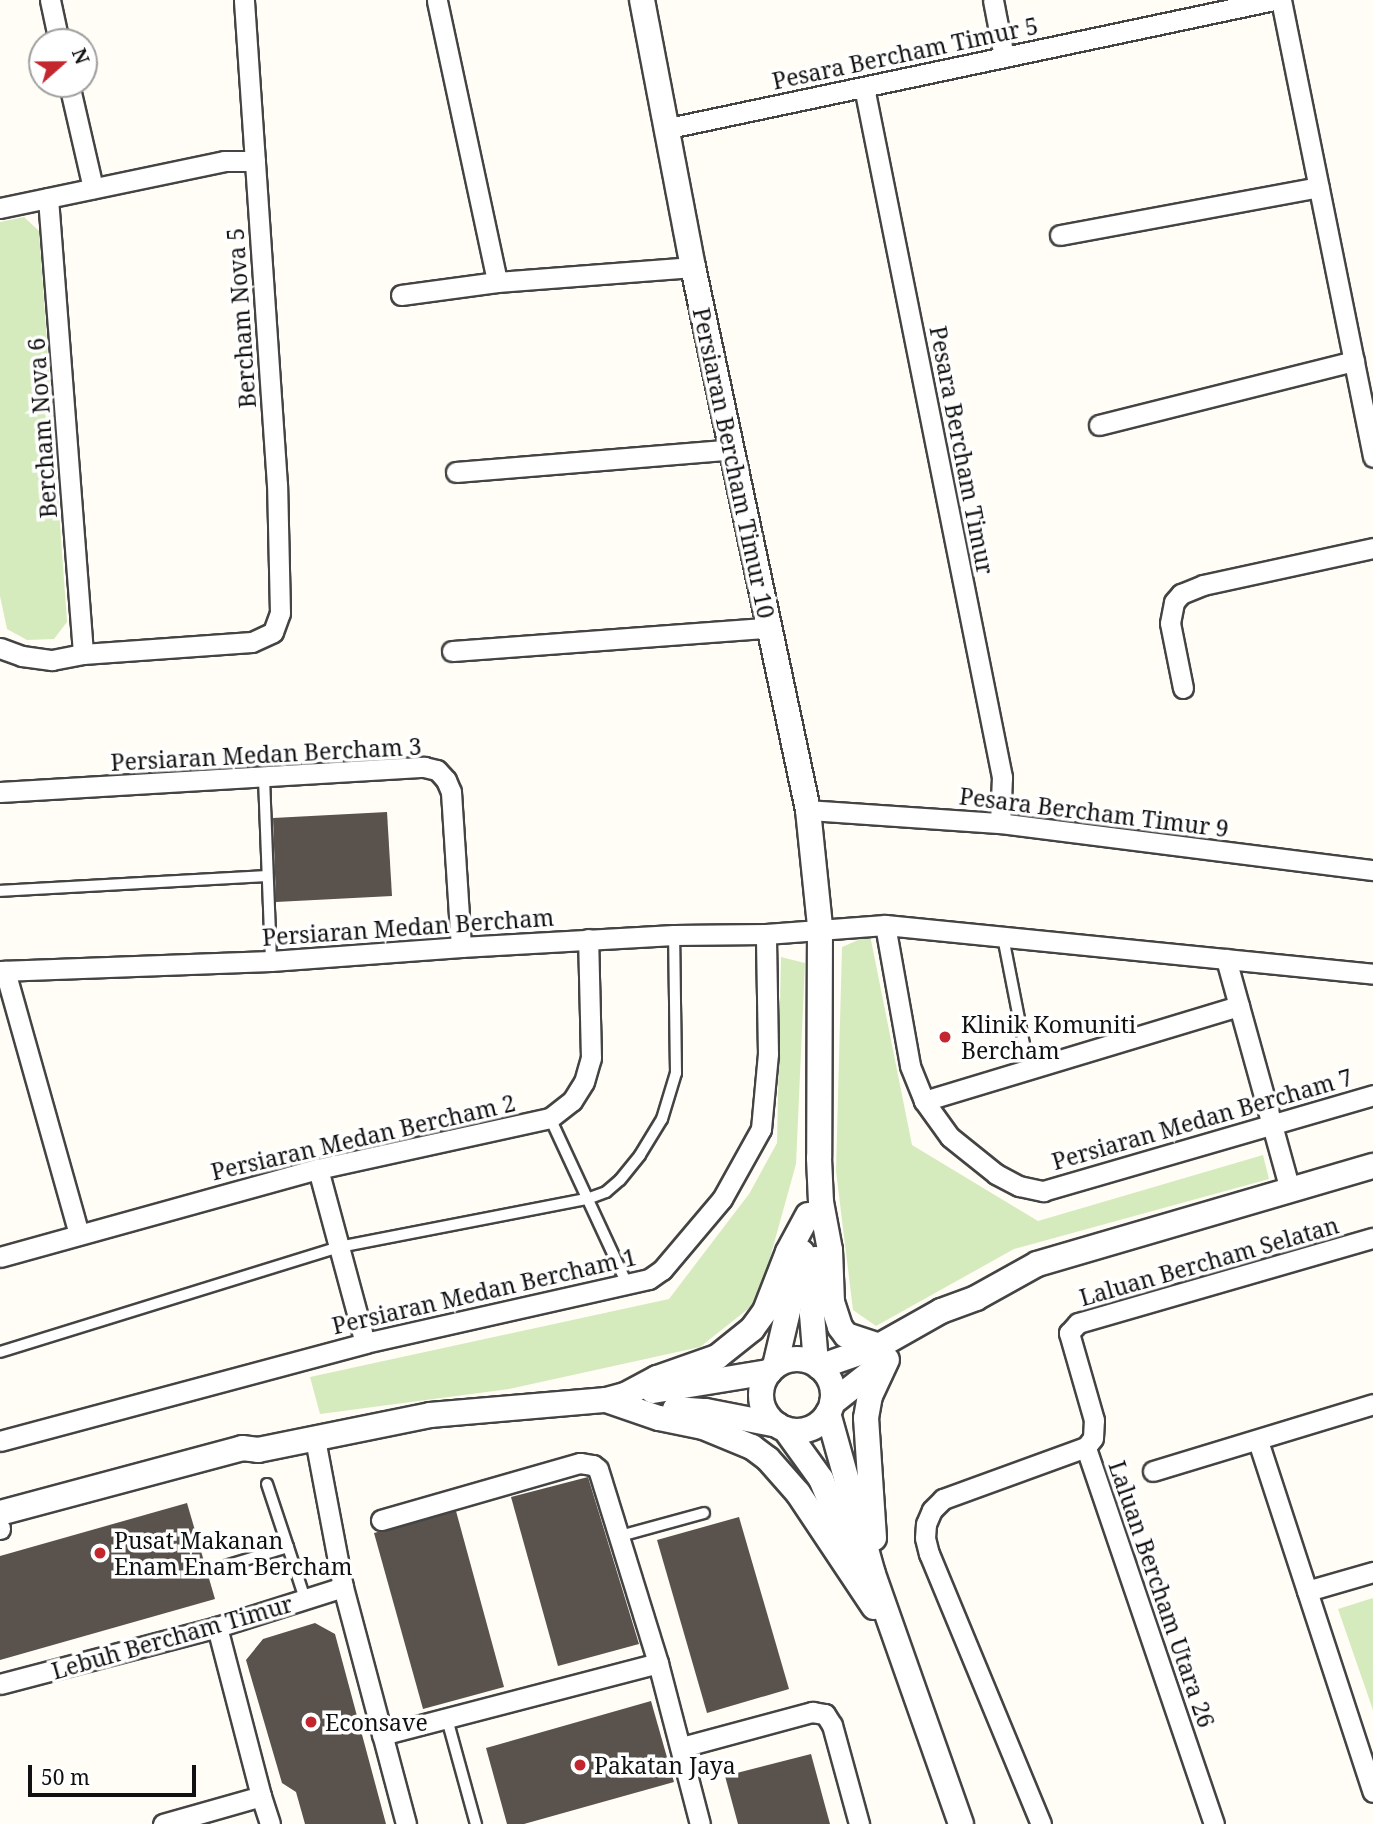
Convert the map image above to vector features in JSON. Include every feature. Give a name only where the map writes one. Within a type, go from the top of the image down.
[{"type":"street","points":[[50,0],[57,28]]},
{"type":"street","name":"Bercham Nova 5","points":[[83,654],[252,642],[273,632],[281,613],[277,485],[244,0]]},
{"type":"street","name":"Persiaran Bercham Timur 10","points":[[642,0],[693,267],[808,810],[820,927],[819,1158],[815,1209]]},
{"type":"street","points":[[993,0],[1004,57]]},
{"type":"street","name":"Pesara Bercham Timur 5","points":[[668,128],[1004,57],[1191,9],[1274,0]]},
{"type":"street","points":[[1281,0],[1373,457]]},
{"type":"street","points":[[437,1],[497,282]]},
{"type":"street","name":"Pesara Bercham Timur","points":[[864,86],[1002,777],[1000,823]]},
{"type":"street","points":[[72,98],[93,188]]},
{"type":"street","points":[[0,208],[224,161],[255,161]]},
{"type":"street","points":[[1060,235],[1319,187]]},
{"type":"street","name":"Bercham Nova 6","points":[[48,198],[83,654]]},
{"type":"street","points":[[401,295],[497,282],[693,267]]},
{"type":"street","points":[[1099,425],[1354,361]]},
{"type":"street","points":[[456,472],[733,449]]},
{"type":"street","points":[[1183,688],[1170,623],[1174,602],[1181,594],[1203,585],[1373,548]]},
{"type":"street","points":[[452,651],[768,628]]},
{"type":"street","points":[[0,648],[22,656],[52,660],[83,654]]},
{"type":"street","name":"Persiaran Medan Bercham 3","points":[[0,792],[424,767],[437,770],[446,779],[451,792],[461,947]]},
{"type":"street","name":"Pesara Bercham Timur 9","points":[[808,810],[1000,823],[1373,870]]},
{"type":"street","name":"Persiaran Medan Bercham","points":[[2,971],[271,961],[588,939],[766,934],[820,927],[885,925],[1373,974]]},
{"type":"street","name":"Persiaran Medan Bercham 7","points":[[885,925],[910,1066],[924,1101],[950,1137],[996,1174],[1019,1186],[1043,1191],[1373,1095]]},
{"type":"street","name":"Persiaran Medan Bercham 1","points":[[0,1441],[365,1343],[649,1279],[662,1270],[689,1242],[722,1199],[761,1129],[768,1054],[766,934]]},
{"type":"street","name":"Persiaran Medan Bercham 2","points":[[0,1257],[318,1169],[550,1118],[572,1101],[584,1082],[591,1058],[588,939]]},
{"type":"street","points":[[1226,959],[1290,1190]]},
{"type":"street","points":[[2,971],[79,1234]]},
{"type":"street","points":[[924,1101],[1239,1006]]},
{"type":"street","points":[[0,1513],[242,1448],[258,1450],[430,1415],[619,1401],[772,1369],[795,1358],[818,1365],[883,1353],[947,1322],[976,1298],[1037,1264],[1373,1166]]},
{"type":"street","points":[[318,1169],[365,1343]]},
{"type":"street","points":[[815,1209],[830,1250],[829,1282],[836,1317],[846,1335],[883,1353]]},
{"type":"street","points":[[815,1209],[813,1276],[818,1365],[828,1377],[833,1390],[830,1408],[873,1574],[961,1824]]},
{"type":"street","points":[[815,1209],[772,1369],[761,1395],[769,1417],[782,1427],[821,1479],[874,1607],[947,1824]]},
{"type":"street","points":[[619,1401],[657,1378],[718,1357],[752,1329],[765,1311],[788,1252],[815,1209]]},
{"type":"street","name":"Laluan Bercham Selatan","points":[[1069,1340],[1072,1327],[1078,1323],[1373,1238]]},
{"type":"street","name":"Laluan Bercham Utara 26","points":[[1069,1340],[1094,1420],[1093,1438],[1086,1447],[1214,1824]]},
{"type":"street","points":[[619,1401],[706,1411],[782,1427],[809,1429],[883,1353]]},
{"type":"street","points":[[873,1574],[874,1535],[866,1418],[883,1353]]},
{"type":"street","points":[[619,1401],[723,1434],[752,1447],[768,1459],[798,1493],[874,1607]]},
{"type":"street","points":[[1153,1471],[1373,1404]]},
{"type":"street","points":[[315,1439],[343,1587],[406,1824]]},
{"type":"street","points":[[1258,1441],[1373,1792]]},
{"type":"street","points":[[1041,1824],[929,1554],[925,1538],[926,1524],[932,1510],[943,1499],[1086,1447]]},
{"type":"street","points":[[0,1529],[247,1459],[258,1450]]},
{"type":"street","points":[[381,1520],[587,1463],[593,1465],[601,1474],[658,1663],[700,1824]]},
{"type":"street","points":[[1307,1591],[1373,1573]]},
{"type":"street","name":"Lebuh Bercham Timur","points":[[0,1684],[217,1627],[343,1587]]},
{"type":"street","points":[[217,1627],[270,1824]]},
{"type":"street","points":[[382,1735],[658,1663]]},
{"type":"street","points":[[682,1747],[812,1712],[825,1714],[832,1725],[859,1824]]},
{"type":"street","points":[[163,1824],[261,1796]]},
{"type":"lane","points":[[264,778],[271,961]]},
{"type":"lane","points":[[0,891],[267,876]]},
{"type":"lane","points":[[0,1352],[339,1247],[587,1199],[606,1192],[620,1180],[662,1119],[676,1073],[674,935]]},
{"type":"lane","points":[[1003,936],[1029,1070]]},
{"type":"lane","points":[[550,1118],[627,1284]]},
{"type":"lane","points":[[267,1484],[305,1599]]},
{"type":"lane","points":[[620,1536],[704,1513]]},
{"type":"lane","points":[[222,1567],[288,1547]]},
{"type":"lane","points":[[447,1719],[476,1824]]},
{"type":"green space","points":[[24,217],[39,231],[67,622],[54,639],[27,640],[7,629],[0,596],[0,222]]},
{"type":"green space","points":[[870,935],[912,1145],[1038,1221],[1263,1155],[1269,1179],[1014,1249],[876,1326],[853,1310],[836,1171],[842,947]]},
{"type":"green space","points":[[781,957],[805,963],[796,1164],[758,1301],[700,1347],[509,1389],[320,1414],[310,1377],[669,1299],[749,1194],[777,1143]]},
{"type":"green space","points":[[1373,1598],[1373,1710],[1338,1609]]},
{"type":"building","points":[[387,812],[392,896],[276,902],[273,818]]},
{"type":"building","points":[[588,1477],[639,1644],[558,1666],[511,1497]]},
{"type":"building","points":[[187,1503],[215,1599],[0,1660],[0,1556]]},
{"type":"building","points":[[456,1511],[504,1687],[423,1709],[374,1533]]},
{"type":"building","points":[[739,1517],[789,1689],[707,1713],[657,1540]]},
{"type":"building","name":"Econsave","points":[[315,1623],[335,1634],[386,1824],[305,1824],[296,1792],[282,1783],[246,1660],[263,1639]]},
{"type":"building","name":"Pakatan Jaya","points":[[651,1701],[674,1782],[524,1824],[507,1824],[486,1748]]},
{"type":"building","points":[[811,1754],[830,1824],[738,1824],[725,1776]]},
{"type":"place","name":"Klinik Komuniti Bercham","points":[[945,1037]]},
{"type":"place","name":"Pusat Makanan Enam Enam Bercham","points":[[100,1553]]},
{"type":"place","name":"Econsave","points":[[311,1722]]},
{"type":"place","name":"Pakatan Jaya","points":[[580,1765]]}]
